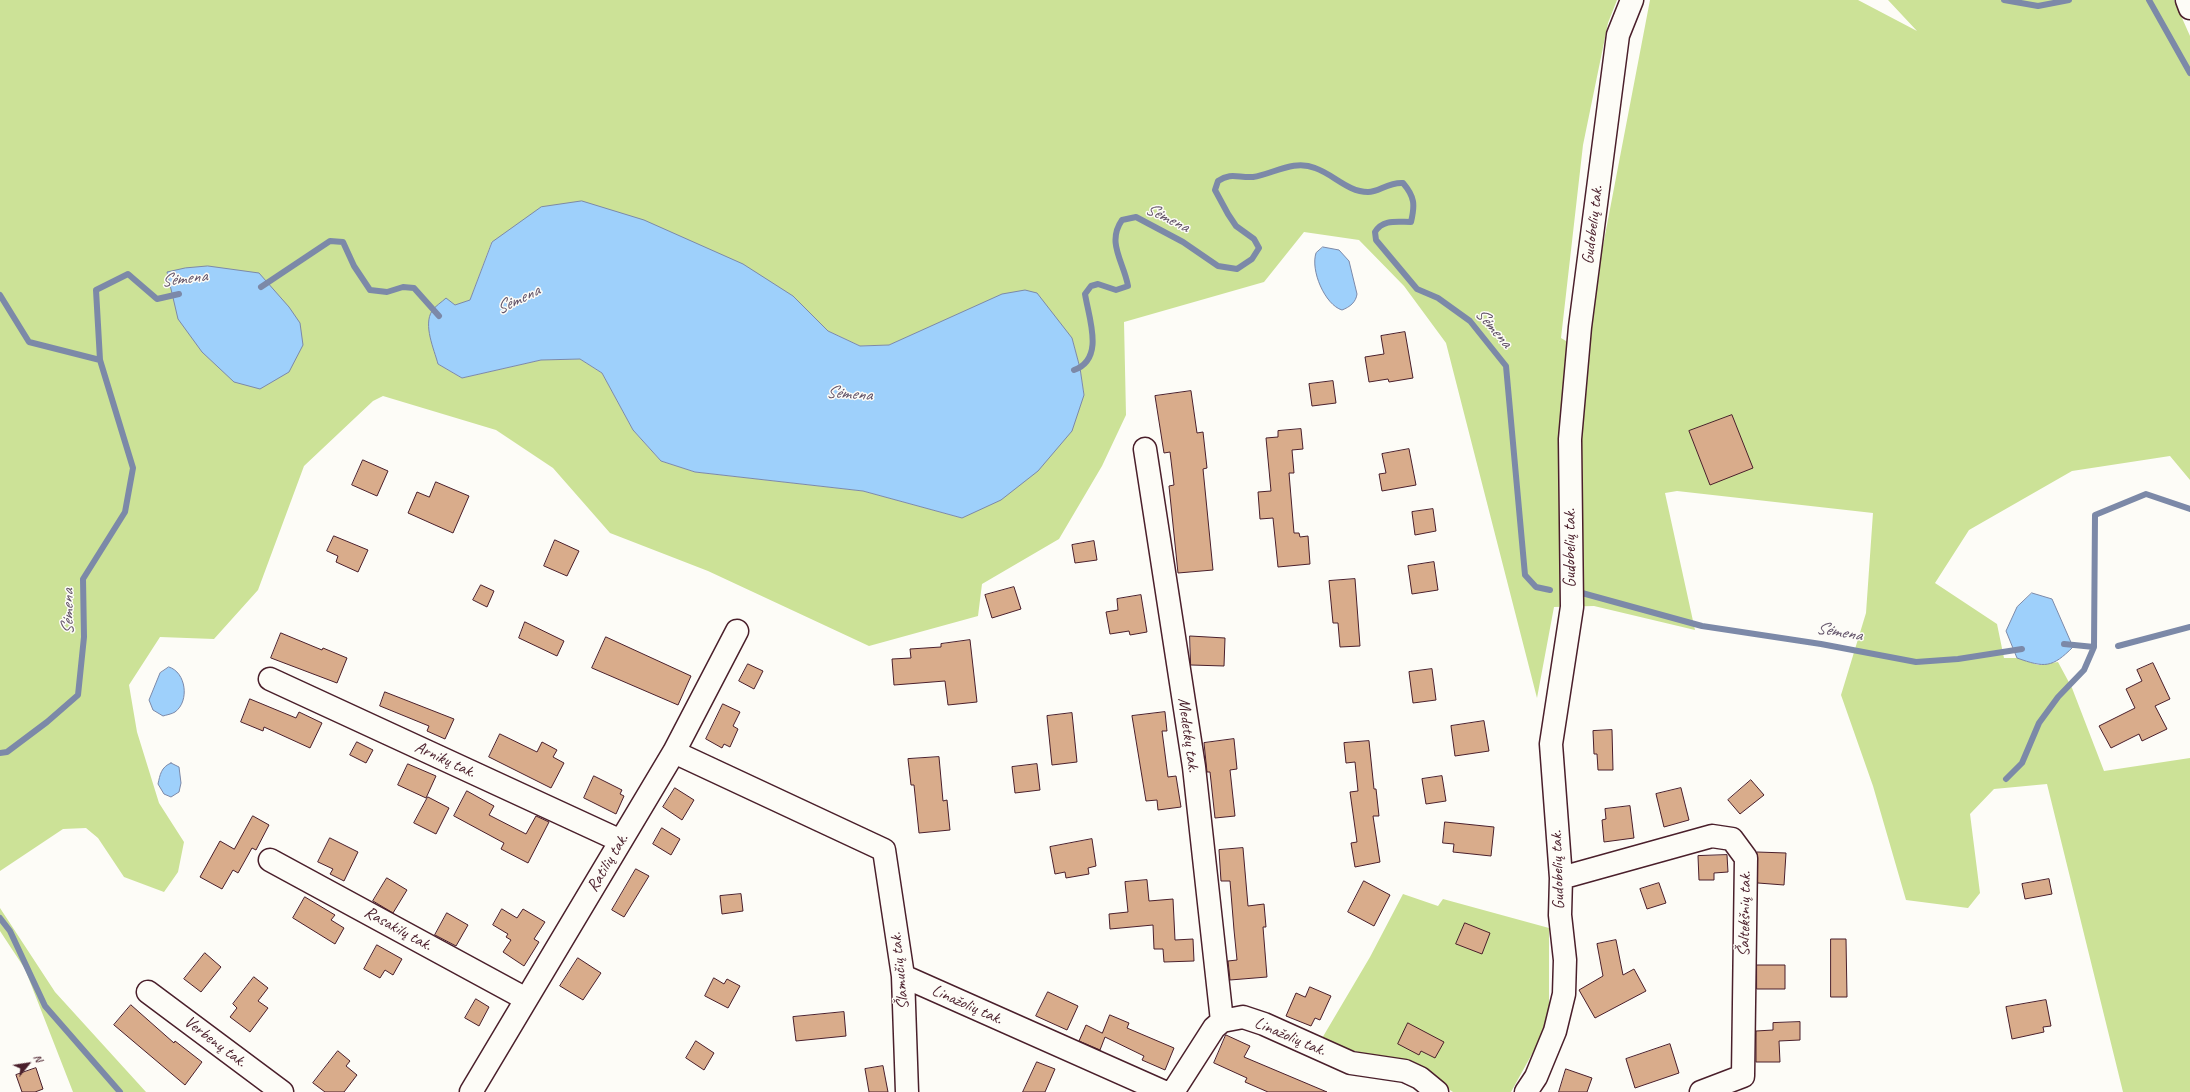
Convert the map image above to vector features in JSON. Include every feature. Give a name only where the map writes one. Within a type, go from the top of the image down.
[{"type":"street","name":"Gudobelių tak.","points":[[1526,1092],[1536,1077],[1555,1031],[1564,994],[1565,960],[1560,915],[1561,878],[1551,744],[1572,607],[1570,439],[1580,327],[1618,35],[1632,0]]},
{"type":"street","points":[[2186,0],[2190,8]]},
{"type":"street","name":"Medetkų tak.","points":[[1145,449],[1194,767],[1222,1021]]},
{"type":"street","name":"Ratilių tak.","points":[[471,1092],[674,752],[737,631]]},
{"type":"street","name":"Arnikų tak.","points":[[270,679],[621,841]]},
{"type":"street","name":"Šlamučių tak.","points":[[674,752],[884,850],[903,976],[907,1092]]},
{"type":"street","name":"Šaltekšnių tak.","points":[[1561,878],[1712,836],[1732,838],[1746,858],[1743,1076],[1701,1092]]},
{"type":"street","name":"Rasakilų tak.","points":[[270,860],[526,999]]},
{"type":"street","name":"Linažolių tak.","points":[[903,976],[1164,1092]]},
{"type":"street","name":"Verbenų tak.","points":[[148,992],[282,1092]]},
{"type":"street","name":"Linažolių tak.","points":[[1222,1021],[1243,1017],[1351,1063],[1405,1071],[1420,1078],[1437,1092]]},
{"type":"street","points":[[1173,1092],[1214,1028],[1222,1021]]},
{"type":"green space","points":[[0,0],[1617,0],[1608,23],[1583,145],[1561,338],[1586,353],[1597,277],[1650,0],[1858,0],[1917,31],[1888,0],[2174,0],[2190,36],[2190,480],[2170,456],[2072,471],[1969,530],[1935,583],[1997,624],[2004,658],[2017,658],[2038,665],[2058,662],[2072,688],[2104,771],[2190,758],[2190,1092],[2123,1092],[2047,784],[1994,789],[1970,814],[1980,893],[1968,908],[1906,900],[1873,786],[1841,695],[1866,613],[1873,513],[1677,491],[1665,493],[1695,630],[1594,606],[1554,607],[1537,698],[1446,343],[1404,286],[1359,240],[1304,232],[1264,282],[1124,322],[1126,415],[1102,466],[1059,539],[982,584],[978,616],[869,646],[708,571],[610,533],[553,468],[496,430],[383,396],[373,401],[304,466],[258,590],[214,639],[160,637],[129,685],[137,732],[159,803],[184,842],[178,872],[164,892],[124,877],[98,838],[86,828],[63,829],[0,871]],"holes":[[[492,241],[793,296],[828,331],[860,346],[889,345],[929,328],[1072,338],[1080,368],[1084,395],[962,518],[863,491],[695,472],[661,461],[633,430],[602,373],[580,359],[541,360],[462,378],[438,364],[430,333],[429,317],[470,300]]]},
{"type":"green space","points":[[1403,894],[1438,906],[1443,899],[1549,928],[1549,1023],[1511,1092],[1453,1092],[1426,1074],[1321,1040],[1370,957]]},
{"type":"green space","points":[[0,908],[55,992],[146,1092],[73,1092],[25,969],[0,931]]},
{"type":"water","points":[[582,201],[644,220],[743,264],[793,296],[828,331],[860,346],[889,345],[1002,294],[1025,290],[1037,293],[1072,338],[1080,368],[1084,395],[1072,431],[1038,471],[1001,500],[962,518],[863,491],[695,472],[661,461],[633,430],[602,373],[580,359],[541,360],[462,378],[438,364],[429,330],[432,311],[446,298],[455,305],[470,300],[492,242],[541,207]]},
{"type":"water","points":[[1323,247],[1339,250],[1349,261],[1357,294],[1352,304],[1342,310],[1330,301],[1320,286],[1317,277],[1315,268],[1316,253]]},
{"type":"water","points":[[208,266],[259,273],[289,307],[300,323],[303,345],[289,372],[260,389],[234,382],[202,352],[178,319],[167,272],[185,268]]},
{"type":"water","points":[[2032,593],[2052,599],[2073,647],[2059,659],[2048,664],[2035,663],[2017,658],[2006,631],[2017,607]]},
{"type":"water","points":[[169,667],[175,670],[179,675],[184,687],[184,694],[180,707],[175,712],[163,716],[153,710],[149,700],[160,673]]},
{"type":"water","points":[[171,763],[179,767],[181,783],[179,792],[171,797],[164,794],[158,784],[160,774],[163,769]]},
{"type":"building","points":[[1405,332],[1413,378],[1389,382],[1388,379],[1369,382],[1365,357],[1384,354],[1381,336]]},
{"type":"building","points":[[1333,381],[1336,403],[1312,406],[1309,384]]},
{"type":"building","points":[[1191,391],[1197,433],[1203,432],[1207,468],[1203,469],[1213,570],[1178,573],[1169,486],[1174,485],[1170,452],[1164,453],[1155,396]]},
{"type":"building","points":[[1732,415],[1753,468],[1710,485],[1689,431]]},
{"type":"building","points":[[1301,429],[1303,449],[1292,450],[1294,473],[1289,473],[1294,533],[1299,533],[1300,537],[1308,536],[1310,564],[1278,567],[1273,518],[1260,519],[1258,492],[1271,491],[1266,438],[1278,437],[1278,431]]},
{"type":"building","points":[[1409,449],[1416,485],[1382,491],[1379,474],[1386,473],[1382,454]]},
{"type":"building","points":[[363,460],[388,471],[377,496],[352,485]]},
{"type":"building","points":[[436,482],[469,496],[453,533],[408,513],[417,492],[429,497]]},
{"type":"building","points":[[1433,509],[1436,531],[1415,535],[1412,512]]},
{"type":"building","points":[[334,536],[368,550],[358,572],[336,562],[338,556],[327,551]]},
{"type":"building","points":[[555,540],[579,551],[567,576],[544,566]]},
{"type":"building","points":[[1094,541],[1097,560],[1075,563],[1072,545]]},
{"type":"building","points":[[1434,562],[1438,590],[1412,594],[1408,566]]},
{"type":"building","points":[[1355,579],[1360,646],[1340,647],[1338,623],[1333,623],[1329,581]]},
{"type":"building","points":[[481,585],[494,591],[487,607],[473,600]]},
{"type":"building","points":[[1014,587],[1021,609],[992,618],[985,595]]},
{"type":"building","points":[[1141,595],[1147,632],[1130,635],[1129,631],[1110,634],[1106,612],[1118,610],[1117,599]]},
{"type":"building","points":[[525,622],[564,641],[557,656],[519,638]]},
{"type":"building","points":[[281,633],[322,650],[323,648],[347,658],[337,683],[271,658]]},
{"type":"building","points":[[1190,636],[1225,638],[1224,666],[1191,665]]},
{"type":"building","points":[[606,637],[691,676],[678,705],[592,668]]},
{"type":"building","points":[[970,640],[977,702],[948,705],[945,681],[894,685],[892,659],[911,658],[910,649],[941,647],[941,644]]},
{"type":"building","points":[[2153,663],[2170,699],[2155,706],[2167,729],[2142,741],[2139,734],[2111,748],[2099,726],[2135,708],[2126,689],[2142,681],[2137,670]]},
{"type":"building","points":[[748,664],[763,671],[754,689],[739,681]]},
{"type":"building","points":[[1432,669],[1436,700],[1413,703],[1409,672]]},
{"type":"building","points":[[385,692],[454,719],[445,739],[427,731],[429,726],[380,706]]},
{"type":"building","points":[[250,699],[296,718],[299,712],[322,723],[310,748],[264,727],[263,731],[241,722]]},
{"type":"building","points":[[723,704],[740,712],[733,726],[738,729],[730,747],[724,744],[722,748],[706,739]]},
{"type":"building","points":[[1165,712],[1167,731],[1162,731],[1168,777],[1176,776],[1181,807],[1158,810],[1157,800],[1146,801],[1132,716]]},
{"type":"building","points":[[1072,713],[1077,762],[1052,765],[1047,716]]},
{"type":"building","points":[[1484,721],[1489,751],[1455,756],[1451,726]]},
{"type":"building","points":[[1612,730],[1613,770],[1598,770],[1597,754],[1594,754],[1593,731]]},
{"type":"building","points":[[500,734],[537,752],[542,742],[557,750],[553,757],[564,763],[551,788],[489,757]]},
{"type":"building","points":[[1234,739],[1237,769],[1230,770],[1235,816],[1215,818],[1210,772],[1207,772],[1204,743]]},
{"type":"building","points":[[1369,741],[1374,789],[1376,789],[1379,816],[1373,816],[1380,862],[1355,867],[1351,843],[1357,842],[1350,792],[1358,791],[1355,762],[1346,763],[1344,743]]},
{"type":"building","points":[[357,742],[373,750],[366,763],[350,755]]},
{"type":"building","points":[[939,757],[943,801],[947,800],[950,830],[919,833],[914,785],[911,785],[908,759]]},
{"type":"building","points":[[408,764],[436,776],[426,798],[398,785]]},
{"type":"building","points":[[1037,764],[1040,790],[1015,793],[1012,767]]},
{"type":"building","points":[[594,776],[622,790],[620,794],[624,796],[616,814],[584,798]]},
{"type":"building","points":[[1442,776],[1446,801],[1426,804],[1422,779]]},
{"type":"building","points":[[1751,780],[1764,795],[1740,814],[1728,800]]},
{"type":"building","points":[[675,788],[694,800],[682,820],[663,807]]},
{"type":"building","points":[[1681,788],[1689,820],[1664,827],[1656,794]]},
{"type":"building","points":[[467,791],[494,806],[489,815],[526,834],[536,816],[549,822],[528,863],[501,849],[504,843],[454,816]]},
{"type":"building","points":[[428,797],[449,808],[436,834],[414,823]]},
{"type":"building","points":[[1630,806],[1634,838],[1604,842],[1602,820],[1606,819],[1605,809]]},
{"type":"building","points":[[253,816],[269,825],[256,850],[252,848],[238,873],[233,870],[222,889],[200,877],[220,841],[234,849]]},
{"type":"building","points":[[1445,822],[1494,827],[1491,856],[1453,852],[1454,844],[1443,843]]},
{"type":"building","points":[[662,828],[680,839],[671,855],[653,844]]},
{"type":"building","points":[[330,838],[358,852],[344,881],[330,874],[333,869],[318,862]]},
{"type":"building","points":[[1092,839],[1096,866],[1088,868],[1089,874],[1066,878],[1065,872],[1055,874],[1050,847]]},
{"type":"building","points":[[1243,848],[1248,906],[1264,904],[1266,927],[1263,927],[1267,977],[1230,980],[1228,961],[1237,960],[1230,881],[1221,881],[1219,850]]},
{"type":"building","points":[[1757,852],[1786,853],[1784,885],[1758,883]]},
{"type":"building","points":[[1727,855],[1728,872],[1714,873],[1714,880],[1699,880],[1698,856]]},
{"type":"building","points":[[636,869],[649,876],[624,917],[612,910]]},
{"type":"building","points":[[387,878],[407,890],[393,913],[373,901]]},
{"type":"building","points":[[2049,879],[2052,894],[2025,899],[2022,884]]},
{"type":"building","points":[[1147,880],[1149,901],[1173,899],[1175,940],[1193,939],[1194,961],[1164,962],[1163,949],[1154,949],[1153,925],[1110,929],[1109,914],[1128,912],[1125,882]]},
{"type":"building","points":[[1364,881],[1390,895],[1374,926],[1348,912]]},
{"type":"building","points":[[1659,883],[1666,903],[1647,909],[1640,889]]},
{"type":"building","points":[[741,894],[743,911],[722,914],[720,896]]},
{"type":"building","points":[[305,897],[335,915],[331,920],[344,928],[335,944],[293,918]]},
{"type":"building","points":[[502,909],[517,918],[523,909],[545,922],[534,939],[539,942],[524,966],[503,952],[511,940],[506,937],[508,934],[493,925]]},
{"type":"building","points":[[447,913],[468,925],[456,946],[435,935]]},
{"type":"building","points":[[1465,923],[1490,933],[1482,954],[1456,944]]},
{"type":"building","points":[[1831,939],[1846,939],[1847,997],[1831,997]]},
{"type":"building","points":[[1616,940],[1623,975],[1634,969],[1646,991],[1595,1018],[1579,990],[1603,976],[1597,944]]},
{"type":"building","points":[[377,945],[402,959],[393,975],[385,970],[380,978],[364,969]]},
{"type":"building","points":[[205,953],[221,967],[201,992],[184,979]]},
{"type":"building","points":[[578,958],[601,973],[583,1000],[560,986]]},
{"type":"building","points":[[1757,965],[1785,965],[1785,989],[1757,989]]},
{"type":"building","points":[[254,977],[268,988],[258,1001],[268,1008],[250,1032],[230,1017],[237,1008],[233,1004]]},
{"type":"building","points":[[714,978],[724,984],[727,979],[740,986],[728,1008],[705,996]]},
{"type":"building","points":[[1310,987],[1331,996],[1320,1020],[1315,1018],[1311,1026],[1286,1016],[1296,993],[1305,997]]},
{"type":"building","points":[[1048,992],[1078,1006],[1067,1030],[1036,1016]]},
{"type":"building","points":[[476,999],[489,1007],[479,1026],[465,1018]]},
{"type":"building","points":[[2046,1000],[2051,1026],[2043,1027],[2044,1032],[2012,1039],[2006,1007]]},
{"type":"building","points":[[131,1005],[174,1043],[175,1041],[202,1062],[185,1085],[114,1025]]},
{"type":"building","points":[[844,1012],[846,1036],[796,1041],[793,1017]]},
{"type":"building","points":[[1110,1015],[1129,1023],[1127,1028],[1174,1048],[1165,1070],[1142,1060],[1144,1056],[1105,1037],[1100,1050],[1079,1041],[1086,1025],[1102,1033]]},
{"type":"building","points":[[1800,1022],[1800,1040],[1779,1041],[1780,1062],[1756,1062],[1756,1031],[1773,1030],[1773,1023]]},
{"type":"building","points":[[1408,1023],[1444,1042],[1435,1058],[1421,1051],[1419,1055],[1398,1044]]},
{"type":"building","points":[[1226,1035],[1250,1046],[1244,1057],[1327,1092],[1268,1092],[1245,1082],[1247,1078],[1214,1063]]},
{"type":"building","points":[[696,1041],[714,1053],[704,1070],[686,1058]]},
{"type":"building","points":[[1670,1044],[1679,1073],[1635,1088],[1626,1059]]},
{"type":"building","points":[[338,1051],[350,1061],[346,1066],[357,1075],[344,1092],[325,1092],[313,1083]]},
{"type":"building","points":[[1037,1062],[1055,1069],[1045,1092],[1023,1092]]},
{"type":"building","points":[[883,1066],[888,1092],[869,1092],[865,1069]]},
{"type":"building","points":[[36,1068],[43,1089],[35,1092],[22,1092],[16,1075]]},
{"type":"building","points":[[1566,1069],[1592,1078],[1587,1092],[1559,1092]]},
{"type":"waterway","points":[[2004,0],[2038,6],[2069,0]]},
{"type":"waterway","points":[[2149,0],[2190,73]]},
{"type":"waterway","name":"Sėmena","points":[[1074,370],[1084,365],[1092,348],[1093,337],[1085,294],[1091,286],[1098,284],[1116,290],[1128,286],[1116,245],[1118,228],[1122,220],[1136,217],[1183,242],[1218,266],[1237,269],[1252,259],[1259,248],[1254,239],[1236,226],[1215,190],[1218,181],[1223,178],[1231,176],[1253,177],[1299,165],[1315,168],[1347,186],[1361,191],[1372,192],[1393,184],[1403,183],[1410,193],[1413,201],[1411,222],[1391,222],[1382,225],[1375,232],[1376,240],[1417,289],[1438,298],[1470,321],[1506,366],[1525,575],[1536,587],[1550,590]]},
{"type":"waterway","name":"Sėmena","points":[[261,287],[330,241],[343,242],[354,266],[370,290],[387,292],[403,287],[414,288],[439,316]]},
{"type":"waterway","name":"Sėmena","points":[[0,753],[7,752],[47,722],[78,695],[84,637],[83,579],[125,512],[133,468],[100,360],[96,290],[128,274],[157,299],[179,294]]},
{"type":"waterway","points":[[0,295],[29,342],[100,360]]},
{"type":"waterway","points":[[2006,779],[2022,763],[2039,723],[2058,697],[2084,670],[2094,647],[2095,515],[2146,494],[2190,509]]},
{"type":"waterway","name":"Sėmena","points":[[1582,593],[1702,626],[1821,644],[1916,662],[1958,659],[2022,649]]},
{"type":"waterway","name":"Sėmena","points":[[2118,646],[2190,627]]},
{"type":"waterway","name":"Sėmena","points":[[2064,644],[2094,647]]},
{"type":"waterway","points":[[0,918],[10,931],[45,1006],[120,1092]]}]
